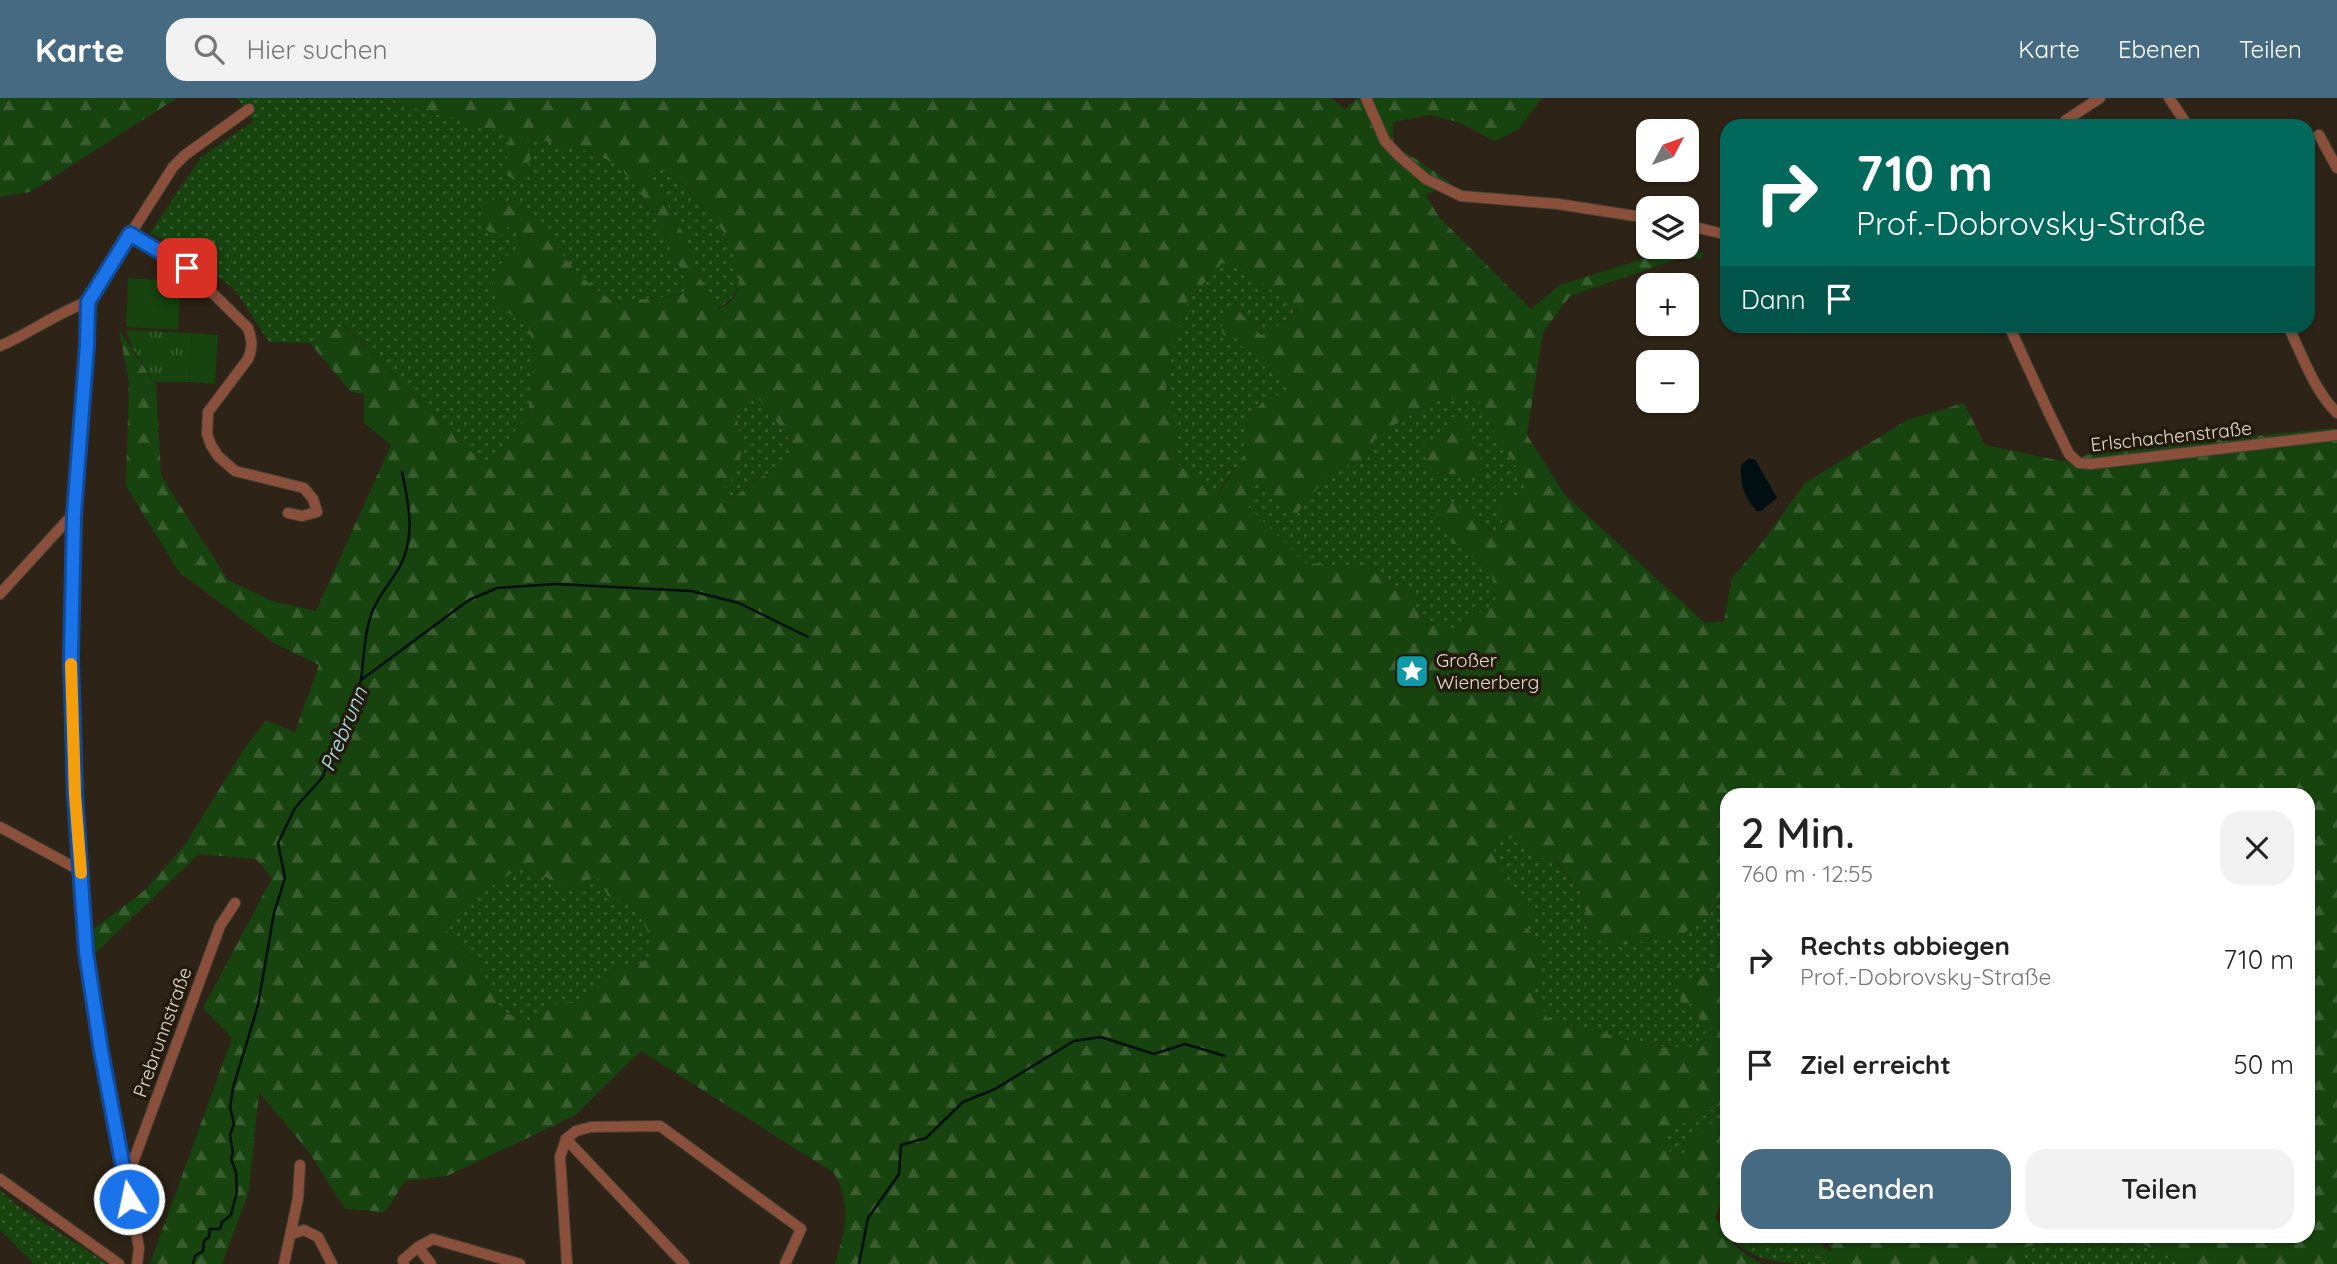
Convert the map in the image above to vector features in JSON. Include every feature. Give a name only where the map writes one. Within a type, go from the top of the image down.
[{"type":"street","points":[[1366,98],[1385,141],[1399,156],[1426,179],[1461,195],[1558,204],[1636,216]]},
{"type":"street","points":[[2068,119],[2100,98]]},
{"type":"street","points":[[2169,98],[2183,119]]},
{"type":"street","points":[[137,1264],[139,1248],[101,1051],[88,965],[75,795],[71,657],[74,514],[88,302],[173,167],[185,155],[249,109]]},
{"type":"street","points":[[2319,135],[2337,168]]},
{"type":"street","points":[[1699,228],[1720,233]]},
{"type":"street","points":[[130,234],[187,268],[248,328],[252,339],[248,359],[208,412],[207,434],[218,456],[235,471],[304,488],[313,499],[317,512],[302,516],[288,513]]},
{"type":"street","points":[[0,346],[88,302]]},
{"type":"street","name":"Erlschachenstraße","points":[[2013,333],[2064,443],[2079,463],[2091,464],[2337,435]]},
{"type":"street","points":[[2291,333],[2328,405],[2337,413]]},
{"type":"street","points":[[0,594],[74,514]]},
{"type":"street","points":[[0,827],[81,871]]},
{"type":"street","name":"Prebrunnstraße","points":[[125,1174],[132,1165],[220,926],[235,903]]},
{"type":"street","points":[[567,1264],[560,1157],[566,1139],[576,1131],[591,1127],[660,1126],[801,1229],[785,1264]]},
{"type":"street","points":[[566,1139],[684,1264]]},
{"type":"street","points":[[284,1264],[298,1198],[300,1165]]},
{"type":"street","points":[[0,1178],[119,1264]]},
{"type":"street","points":[[291,1234],[304,1230],[318,1237],[332,1264]]},
{"type":"street","points":[[404,1264],[403,1260],[418,1247],[433,1240],[520,1264]]},
{"type":"street","points":[[418,1247],[431,1264]]},
{"type":"green space","points":[[0,98],[177,98],[30,192],[0,197]]},
{"type":"green space","points":[[237,98],[378,98],[511,135],[505,173],[523,136],[593,153],[616,166],[629,178],[663,232],[688,285],[682,295],[613,302],[582,277],[542,227],[521,208],[494,199],[485,206],[485,229],[509,225],[517,231],[521,244],[505,258],[492,276],[496,303],[529,329],[535,358],[528,414],[487,468],[344,325],[310,343],[269,342],[235,290],[190,253],[150,233],[201,157],[254,121]]},
{"type":"green space","points":[[378,98],[1331,98],[1345,109],[1358,98],[1542,98],[1518,130],[1495,141],[1458,122],[1430,115],[1393,122],[1393,144],[1450,182],[1426,195],[1439,217],[1531,309],[1560,285],[1643,259],[1677,259],[1570,296],[1543,332],[1527,435],[1565,495],[1705,623],[1724,621],[1732,578],[1761,544],[1805,483],[1907,420],[1964,403],[1985,445],[2061,461],[2105,451],[2333,428],[2337,430],[2337,1264],[2184,1264],[2140,1243],[2315,1243],[2315,788],[1720,788],[1720,898],[1708,917],[1678,937],[1612,946],[1590,937],[1582,893],[1555,860],[1532,856],[1524,839],[1502,838],[1492,844],[1508,886],[1534,907],[1525,926],[1539,944],[1543,958],[1532,993],[1550,1021],[1592,1029],[1642,1045],[1689,1048],[1708,1039],[1693,1004],[1681,1004],[1679,981],[1713,974],[1716,944],[1720,941],[1720,1105],[1671,1130],[1664,1136],[1664,1144],[1670,1152],[1683,1155],[1695,1133],[1720,1119],[1720,1204],[1715,1217],[1720,1224],[1720,1243],[1734,1243],[1739,1250],[1762,1264],[835,1264],[842,1241],[845,1207],[840,1184],[834,1173],[641,1051],[574,1116],[447,1176],[405,1181],[385,1212],[345,1209],[309,1152],[259,1092],[249,1191],[222,1264],[150,1264],[232,1038],[203,1008],[272,878],[256,859],[199,854],[90,958],[88,933],[144,891],[185,845],[244,749],[266,720],[295,732],[319,665],[274,643],[179,572],[126,486],[129,381],[119,330],[156,385],[161,476],[228,580],[272,601],[316,611],[391,445],[364,423],[364,394],[351,392],[310,343],[343,325],[487,467],[528,414],[535,358],[529,329],[496,303],[492,276],[505,258],[521,244],[517,231],[509,226],[499,238],[485,229],[485,206],[494,199],[521,208],[542,227],[582,277],[613,302],[681,295],[688,285],[642,195],[630,179],[602,157],[524,136],[531,157],[525,176],[516,181],[505,174],[510,135]],"holes":[[[650,165],[683,184],[708,210],[735,257],[739,273],[738,288],[731,301],[718,310],[696,271],[687,240],[648,170]],[[1222,263],[1239,265],[1298,311],[1261,335],[1235,308],[1227,315],[1227,322],[1221,326],[1223,335],[1238,336],[1241,348],[1253,345],[1259,363],[1295,387],[1287,397],[1268,394],[1248,421],[1244,455],[1218,495],[1173,460],[1178,435],[1166,389],[1172,351],[1188,301]],[[757,396],[791,441],[786,467],[764,475],[728,501],[722,490],[736,476],[741,453],[737,415],[743,400]],[[1477,397],[1500,443],[1529,485],[1523,498],[1501,498],[1469,436],[1464,416],[1452,417],[1446,435],[1418,446],[1435,473],[1474,477],[1489,482],[1496,491],[1500,505],[1503,525],[1494,532],[1445,497],[1435,509],[1451,541],[1491,570],[1496,603],[1452,629],[1422,622],[1410,594],[1366,568],[1306,563],[1247,505],[1258,481],[1296,515],[1333,469],[1366,461],[1376,436],[1435,401]],[[523,866],[566,888],[585,889],[589,879],[598,879],[608,896],[627,903],[638,913],[651,938],[649,957],[637,966],[614,969],[581,1000],[557,1004],[528,1021],[503,1012],[476,962],[445,930],[446,923],[476,896]]]},
{"type":"green space","points":[[650,164],[695,195],[736,254],[741,276],[739,287],[730,300],[717,310],[696,271],[687,240],[648,170]]},
{"type":"green space","points":[[1222,262],[1239,265],[1298,310],[1280,325],[1261,335],[1243,314],[1238,336],[1254,345],[1259,363],[1296,387],[1287,397],[1268,394],[1248,421],[1244,455],[1217,495],[1173,460],[1178,435],[1166,389],[1172,351],[1188,301]]},
{"type":"green space","points":[[128,278],[181,281],[178,330],[126,327]]},
{"type":"green space","points":[[126,330],[192,333],[189,382],[154,382],[132,347]]},
{"type":"green space","points":[[192,333],[218,335],[215,384],[189,382]]},
{"type":"green space","points":[[757,396],[791,441],[786,467],[763,475],[728,501],[722,490],[735,476],[741,453],[737,415],[743,400]]},
{"type":"green space","points":[[1477,396],[1500,443],[1529,485],[1523,498],[1501,498],[1469,436],[1463,416],[1452,418],[1435,473],[1474,477],[1489,482],[1498,495],[1503,526],[1494,532],[1445,498],[1451,541],[1491,570],[1496,604],[1452,629],[1422,622],[1410,594],[1366,568],[1306,564],[1246,505],[1258,480],[1296,515],[1333,469],[1366,461],[1376,436],[1435,401]]},
{"type":"green space","points":[[1502,838],[1524,839],[1532,856],[1554,860],[1582,893],[1590,937],[1708,917],[1720,898],[1720,941],[1716,944],[1714,974],[1679,981],[1693,1004],[1708,1039],[1689,1048],[1642,1045],[1592,1029],[1550,1021],[1532,993],[1543,958],[1539,944],[1525,926],[1534,907],[1508,886],[1491,844]]},
{"type":"green space","points":[[523,866],[566,888],[598,878],[608,896],[627,903],[638,913],[651,938],[649,958],[637,966],[614,969],[581,1000],[557,1004],[528,1021],[503,1012],[476,962],[445,930],[446,923],[476,896]]},
{"type":"green space","points":[[1720,1105],[1720,1119],[1695,1133],[1683,1155],[1670,1152],[1664,1144],[1664,1136],[1679,1125]]},
{"type":"green space","points":[[0,1190],[18,1206],[108,1264],[34,1264],[0,1230]]},
{"type":"green space","points":[[1737,1243],[1803,1243],[1826,1264],[1784,1263],[1760,1257]]},
{"type":"green space","points":[[1803,1243],[1821,1243],[1832,1252],[1828,1243],[2037,1243],[2020,1249],[2027,1264],[1826,1264]]},
{"type":"green space","points":[[2140,1243],[2184,1264],[2027,1264],[2020,1249],[2036,1244]]},
{"type":"shaded area","points":[[1748,459],[1755,459],[1777,498],[1761,511],[1757,511],[1749,501],[1742,484],[1741,465]]},
{"type":"waterway","points":[[361,680],[370,618],[378,599],[399,568],[408,545],[410,521],[402,472]]},
{"type":"waterway","name":"Prebrunn","points":[[193,1264],[195,1256],[203,1251],[210,1229],[220,1229],[222,1222],[231,1215],[237,1191],[236,1172],[231,1159],[233,1153],[230,1135],[234,1124],[230,1107],[233,1088],[258,1005],[274,913],[285,878],[278,843],[295,808],[322,778],[361,680],[469,600],[497,588],[556,584],[691,591],[739,603],[808,637]]},
{"type":"waterway","points":[[859,1264],[868,1218],[899,1174],[901,1145],[926,1138],[963,1102],[995,1089],[1074,1041],[1101,1037],[1154,1054],[1185,1044],[1225,1056]]},
{"type":"slow traffic","points":[[71,664],[75,795],[81,873]]},
{"type":"place","name":"Großer Wienerberg","points":[[1412,671]]},
{"type":"route","points":[[129,1199],[101,1051],[86,952],[75,791],[71,657],[74,514],[88,302],[130,234],[187,268]]}]
